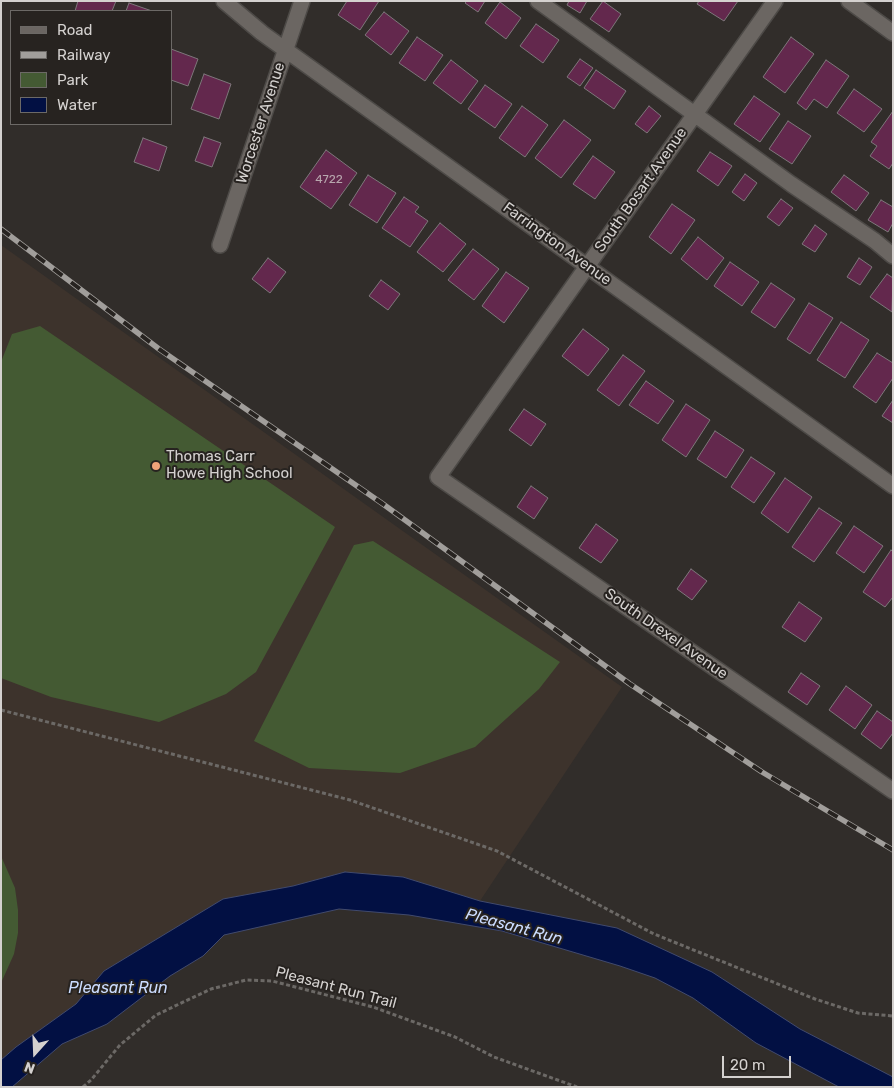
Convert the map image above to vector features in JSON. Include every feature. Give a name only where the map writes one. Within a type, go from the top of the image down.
[{"type":"street","name":"Farrington Avenue","points":[[224,1],[285,49],[893,486]]},
{"type":"street","name":"Worcester Avenue","points":[[220,245],[302,1]]},
{"type":"street","points":[[538,1],[694,114],[875,241],[893,256]]},
{"type":"street","name":"South Bosart Avenue","points":[[438,477],[775,1]]},
{"type":"street","points":[[849,1],[893,33]]},
{"type":"street","name":"South Drexel Avenue","points":[[438,477],[893,791]]},
{"type":"path","points":[[1,710],[350,800],[497,851],[654,934],[815,999],[858,1013],[893,1016]]},
{"type":"path","name":"Pleasant Run Trail","points":[[83,1087],[120,1045],[156,1014],[211,989],[246,980],[272,981],[373,1007],[456,1037],[494,1056],[577,1087]]},
{"type":"shaded area","name":"Thomas Carr Howe High School","points":[[1,245],[622,687],[480,901],[403,877],[345,872],[293,886],[223,899],[104,971],[76,1004],[1,1060]]},
{"type":"green space","points":[[40,326],[335,527],[256,672],[226,694],[159,722],[51,697],[1,678],[1,362],[12,334]]},
{"type":"green space","points":[[373,541],[560,662],[539,689],[475,747],[400,773],[309,768],[254,741],[354,545]]},
{"type":"green space","points":[[1,856],[15,888],[18,910],[18,933],[14,954],[1,983]]},
{"type":"water","name":"Pleasant Run","points":[[345,872],[403,877],[480,901],[617,928],[712,972],[800,1029],[893,1077],[893,1087],[839,1087],[756,1043],[693,998],[655,978],[620,966],[502,931],[409,915],[339,909],[224,935],[203,956],[170,976],[107,1024],[62,1044],[12,1087],[1,1087],[1,1060],[76,1004],[104,971],[223,899],[293,886]]},
{"type":"building","points":[[78,1],[116,1],[112,10],[75,10]]},
{"type":"building","points":[[347,1],[379,1],[360,30],[338,15]]},
{"type":"building","points":[[467,1],[485,1],[478,12],[465,3]]},
{"type":"building","points":[[569,1],[587,1],[580,13],[567,5]]},
{"type":"building","points":[[603,1],[621,14],[609,32],[590,19]]},
{"type":"building","points":[[699,1],[738,1],[724,21],[697,4]]},
{"type":"building","points":[[500,2],[521,18],[506,39],[485,23]]},
{"type":"building","points":[[129,3],[149,10],[126,10]]},
{"type":"building","points":[[384,12],[409,31],[391,55],[365,35]]},
{"type":"building","points":[[536,24],[559,40],[543,63],[520,46]]},
{"type":"building","points":[[417,37],[443,55],[425,81],[399,63]]},
{"type":"building","points":[[791,37],[814,54],[785,93],[763,77]]},
{"type":"building","points":[[172,49],[198,59],[188,86],[172,80]]},
{"type":"building","points":[[580,59],[593,68],[580,86],[567,77]]},
{"type":"building","points":[[451,60],[478,81],[461,104],[433,83]]},
{"type":"building","points":[[826,60],[849,76],[827,108],[814,99],[806,110],[797,103]]},
{"type":"building","points":[[596,70],[626,91],[614,109],[584,88]]},
{"type":"building","points":[[204,74],[231,84],[219,119],[191,109]]},
{"type":"building","points":[[485,85],[512,104],[495,128],[468,109]]},
{"type":"building","points":[[854,89],[882,109],[864,132],[837,113]]},
{"type":"building","points":[[754,96],[780,114],[760,142],[734,124]]},
{"type":"building","points":[[522,106],[548,125],[525,157],[499,138]]},
{"type":"building","points":[[649,106],[661,116],[647,133],[635,124]]},
{"type":"building","points":[[893,111],[893,163],[889,169],[870,156],[877,146],[871,142]]},
{"type":"building","points":[[564,120],[591,140],[561,178],[535,158]]},
{"type":"building","points":[[788,121],[811,136],[792,164],[769,149]]},
{"type":"building","points":[[204,137],[221,143],[212,167],[195,161]]},
{"type":"building","points":[[143,138],[167,147],[159,171],[134,162]]},
{"type":"building","points":[[326,150],[357,173],[331,209],[300,187]]},
{"type":"building","points":[[710,152],[732,166],[718,186],[697,171]]},
{"type":"building","points":[[593,156],[615,172],[595,199],[573,184]]},
{"type":"building","points":[[745,174],[757,183],[744,201],[732,192]]},
{"type":"building","points":[[368,175],[396,193],[377,223],[349,205]]},
{"type":"building","points":[[844,175],[869,193],[856,211],[831,192]]},
{"type":"building","points":[[404,197],[419,207],[415,212],[428,221],[410,247],[382,228]]},
{"type":"building","points":[[781,199],[793,208],[779,226],[767,217]]},
{"type":"building","points":[[881,200],[893,207],[893,223],[888,232],[868,220]]},
{"type":"building","points":[[672,204],[695,220],[671,254],[649,237]]},
{"type":"building","points":[[440,223],[466,244],[443,272],[417,252]]},
{"type":"building","points":[[815,225],[827,234],[815,252],[802,244]]},
{"type":"building","points":[[698,237],[724,258],[707,280],[681,259]]},
{"type":"building","points":[[473,249],[499,269],[474,300],[448,280]]},
{"type":"building","points":[[268,258],[286,272],[270,293],[252,279]]},
{"type":"building","points":[[859,258],[872,267],[860,285],[847,277]]},
{"type":"building","points":[[730,262],[759,282],[742,306],[714,286]]},
{"type":"building","points":[[506,272],[529,288],[504,323],[482,306]]},
{"type":"building","points":[[887,274],[893,278],[892,312],[870,297]]},
{"type":"building","points":[[381,280],[400,294],[388,310],[369,296]]},
{"type":"building","points":[[771,283],[795,299],[775,328],[751,312]]},
{"type":"building","points":[[809,303],[833,318],[810,354],[787,339]]},
{"type":"building","points":[[841,322],[869,340],[845,378],[817,360]]},
{"type":"building","points":[[583,329],[609,349],[588,376],[562,356]]},
{"type":"building","points":[[877,353],[893,363],[893,378],[876,403],[853,387]]},
{"type":"building","points":[[623,355],[645,371],[619,406],[597,390]]},
{"type":"building","points":[[646,381],[674,401],[658,424],[629,405]]},
{"type":"building","points":[[893,400],[893,423],[882,416]]},
{"type":"building","points":[[686,404],[710,420],[686,457],[662,440]]},
{"type":"building","points":[[524,409],[546,424],[531,446],[509,430]]},
{"type":"building","points":[[715,431],[744,450],[726,478],[697,459]]},
{"type":"building","points":[[751,457],[775,473],[754,503],[731,487]]},
{"type":"building","points":[[785,478],[812,497],[788,533],[761,513]]},
{"type":"building","points":[[531,486],[548,498],[534,519],[517,507]]},
{"type":"building","points":[[819,508],[842,523],[814,562],[792,547]]},
{"type":"building","points":[[596,524],[618,540],[601,563],[579,548]]},
{"type":"building","points":[[854,526],[883,546],[864,573],[836,553]]},
{"type":"building","points":[[891,550],[893,552],[893,597],[885,607],[863,592]]},
{"type":"building","points":[[691,569],[707,581],[692,600],[677,589]]},
{"type":"building","points":[[799,602],[822,618],[805,642],[782,627]]},
{"type":"building","points":[[801,673],[820,686],[807,705],[788,692]]},
{"type":"building","points":[[846,686],[872,705],[855,729],[829,710]]},
{"type":"building","points":[[877,711],[893,722],[893,733],[881,749],[861,734]]},
{"type":"railway","points":[[1,229],[159,349],[383,504],[630,684],[762,772],[893,850]]},
{"type":"place","name":"Thomas Carr Howe High School","points":[[156,466]]}]
